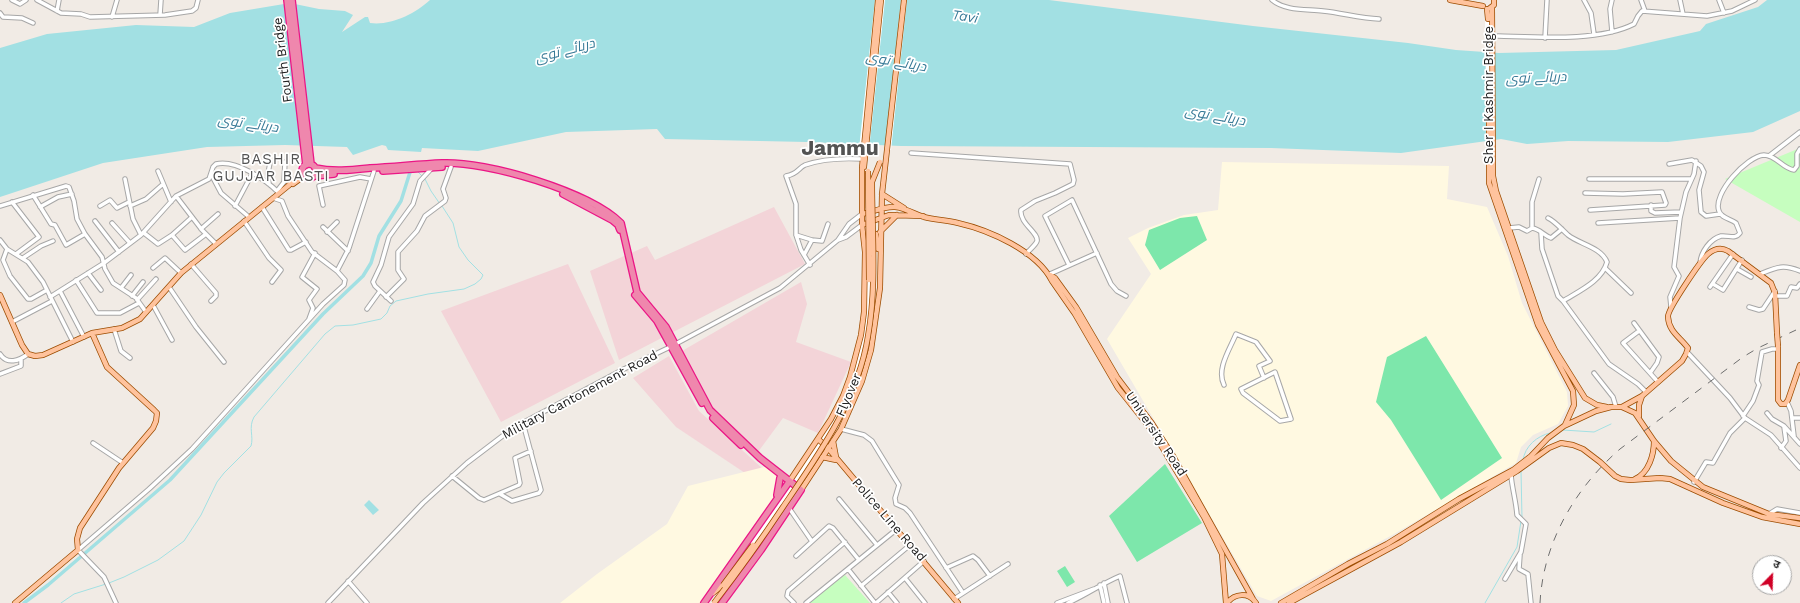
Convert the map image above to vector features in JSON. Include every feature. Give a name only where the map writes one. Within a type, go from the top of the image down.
[{"type":"highway","name":"Fourth Bridge","points":[[287,0],[311,166]]},
{"type":"highway","name":"Fourth Bridge","points":[[292,0],[311,166]]},
{"type":"highway","points":[[382,169],[315,176],[311,178],[303,174],[303,167],[311,166],[342,170],[424,167],[449,163],[465,164],[530,178],[574,195],[613,216],[621,223],[637,292],[662,321],[672,346],[695,392],[714,419],[780,478],[800,492],[761,550],[722,603]]},
{"type":"highway","points":[[311,166],[315,176]]},
{"type":"highway","points":[[424,167],[451,167],[493,173],[545,187],[576,200],[615,223],[620,229],[627,268],[634,292],[657,321],[713,413],[788,483]]},
{"type":"highway","points":[[775,502],[780,478]]},
{"type":"highway","points":[[704,603],[712,594],[788,483]]},
{"type":"main road","points":[[788,483],[818,439],[843,396],[858,354],[864,312],[865,252],[862,225],[862,179],[878,0]]},
{"type":"main road","points":[[864,149],[881,0]]},
{"type":"main road","points":[[800,492],[841,429],[862,382],[871,350],[880,288],[880,210],[904,0]]},
{"type":"main road","points":[[1450,0],[1487,7]]},
{"type":"main road","points":[[1482,0],[1487,7]]},
{"type":"main road","points":[[1487,7],[1494,0]]},
{"type":"main road","name":"Sher I Kashmir Bridge","points":[[1487,7],[1489,15],[1491,176]]},
{"type":"main road","name":"Flyover","points":[[714,603],[798,486],[837,423],[857,380],[868,337],[872,313],[872,182],[880,162],[887,152]]},
{"type":"main road","name":"Flyover","points":[[712,594],[723,585],[754,545],[795,484],[834,422],[855,379],[866,336],[869,307],[868,171],[864,158]]},
{"type":"main road","points":[[0,295],[22,345],[28,354],[35,356],[43,355],[92,333],[122,328],[140,319],[181,273],[191,264],[273,198],[278,192],[303,174]]},
{"type":"main road","points":[[1491,176],[1541,322],[1555,350],[1585,398],[1597,405],[1622,407],[1631,410],[1640,417],[1654,441],[1671,461],[1694,482],[1714,492],[1770,514],[1800,518]]},
{"type":"main road","points":[[1491,176],[1492,192],[1538,325],[1573,391],[1574,405],[1564,425],[1532,458]]},
{"type":"main road","points":[[882,194],[911,212]]},
{"type":"main road","points":[[862,214],[895,207],[923,216]]},
{"type":"main road","points":[[862,225],[881,218],[897,215],[916,217],[923,216]]},
{"type":"main road","points":[[880,233],[897,215]]},
{"type":"main road","name":"University Road","points":[[923,216],[956,222],[999,238],[1039,263],[1050,275],[1055,278],[1076,307],[1117,377],[1156,430],[1192,489],[1223,550],[1254,601]]},
{"type":"main road","points":[[864,239],[867,232],[876,233],[877,246],[880,250]]},
{"type":"main road","points":[[1622,407],[1642,396],[1680,362],[1688,352],[1688,348],[1675,335],[1670,325],[1668,314],[1700,263],[1708,254],[1717,249],[1724,249],[1733,254],[1771,283],[1776,296],[1778,400],[1782,405],[1787,402],[1800,365]]},
{"type":"main road","points":[[15,603],[79,552],[77,539],[80,528],[123,463],[153,428],[156,421],[157,414],[107,368],[92,333]]},
{"type":"main road","points":[[1640,417],[1639,405],[1642,396]]},
{"type":"main road","points":[[1564,425],[1596,411],[1614,407]]},
{"type":"main road","points":[[1554,435],[1556,440],[1561,443],[1573,445],[1583,449],[1618,477],[1626,480],[1660,478],[1670,479],[1723,503],[1758,516],[1800,524]]},
{"type":"main road","name":"Police Line Road","points":[[818,439],[828,448],[836,460],[897,529],[958,603]]},
{"type":"main road","points":[[822,458],[836,460],[833,441]]},
{"type":"main road","points":[[1633,480],[1641,476],[1647,468],[1653,452],[1654,441]]},
{"type":"main road","points":[[1281,603],[1348,564],[1387,544],[1459,499],[1516,469],[1549,448],[1561,443]]},
{"type":"main road","points":[[1289,603],[1401,542],[1511,475],[1516,469]]},
{"type":"main road","name":"University Road","points":[[1223,550],[1227,603]]},
{"type":"main road","points":[[1227,603],[1230,599],[1238,595],[1247,596],[1254,601],[1261,603]]},
{"type":"street","points":[[12,0],[20,4],[26,0]]},
{"type":"street","points":[[37,0],[58,11],[81,14],[90,17],[160,15],[192,10],[196,8],[198,0]]},
{"type":"street","points":[[58,11],[59,0]]},
{"type":"street","points":[[112,17],[117,0]]},
{"type":"street","points":[[160,15],[161,0]]},
{"type":"street","points":[[1272,0],[1276,3],[1296,9],[1324,11],[1366,19],[1378,19]]},
{"type":"street","points":[[1545,38],[1547,0]]},
{"type":"street","points":[[1584,0],[1592,13],[1594,34]]},
{"type":"street","points":[[1612,0],[1610,9],[1612,32]]},
{"type":"street","points":[[1641,0],[1645,11]]},
{"type":"street","points":[[1680,0],[1683,14]]},
{"type":"street","points":[[1719,0],[1724,13]]},
{"type":"street","points":[[1498,36],[1545,38],[1612,32],[1634,24],[1639,14],[1645,11],[1662,14],[1702,16],[1724,13],[1738,9],[1755,0]]},
{"type":"street","points":[[0,13],[3,17],[22,18],[33,23]]},
{"type":"street","points":[[1720,214],[1718,206],[1720,197],[1725,186],[1732,178],[1749,161],[1756,157],[1771,154],[1799,133]]},
{"type":"street","points":[[1771,154],[1787,167],[1794,170],[1797,166],[1797,154],[1800,149]]},
{"type":"street","points":[[911,153],[1070,164],[1074,180],[1073,184],[1035,201],[1021,210],[1021,217],[1037,239],[1026,254]]},
{"type":"street","points":[[810,264],[804,255],[796,235],[796,204],[786,176],[794,174],[802,167],[807,165],[849,158],[864,158]]},
{"type":"street","points":[[1669,164],[1692,160],[1696,161],[1703,168],[1704,172],[1699,190],[1701,212],[1706,216],[1720,214],[1734,221],[1740,233],[1735,237],[1721,236],[1710,242],[1700,257],[1700,263]]},
{"type":"street","points":[[1671,307],[1670,296],[1679,276],[1674,267],[1681,212],[1696,161]]},
{"type":"street","points":[[50,297],[104,263],[130,244],[142,234],[176,196],[209,179],[214,165],[218,163],[235,165],[269,184],[278,192],[285,180],[285,162]]},
{"type":"street","points":[[269,184],[268,173],[270,163]]},
{"type":"street","points":[[386,297],[404,280],[398,270],[398,252],[417,231],[425,216],[441,204],[446,198],[443,189],[451,167]]},
{"type":"street","points":[[391,301],[375,286],[373,282],[381,265],[387,240],[413,204],[420,181],[432,168]]},
{"type":"street","points":[[158,171],[162,185],[171,202]]},
{"type":"street","points":[[337,271],[348,251],[374,171]]},
{"type":"street","points":[[211,174],[221,193],[249,217]]},
{"type":"street","points":[[235,206],[252,174]]},
{"type":"street","points":[[323,205],[319,186],[360,177],[371,179]]},
{"type":"street","points":[[125,179],[134,219],[142,234],[157,244],[172,235],[192,217]]},
{"type":"street","points":[[1539,179],[1532,202],[1535,228],[1541,233],[1552,238],[1562,229]]},
{"type":"street","points":[[1589,179],[1691,179]]},
{"type":"street","points":[[100,206],[109,200],[117,208],[146,199],[162,185]]},
{"type":"street","points":[[0,206],[33,195],[68,186],[72,194],[76,220],[102,257],[105,269],[114,283],[138,301],[146,312]]},
{"type":"street","points":[[1586,193],[1664,193],[1665,204],[1590,210]]},
{"type":"street","points":[[40,207],[58,197],[72,194]]},
{"type":"street","points":[[33,195],[51,224],[55,225],[66,245],[85,234]]},
{"type":"street","points":[[176,196],[201,229],[216,244]]},
{"type":"street","points":[[116,603],[107,581],[79,552],[200,441],[307,322],[344,285],[345,280],[337,271],[315,254],[306,242],[288,216],[282,202],[273,198]]},
{"type":"street","points":[[1069,266],[1045,216],[1072,200],[1115,289],[1126,296]]},
{"type":"street","points":[[12,202],[39,237],[16,254]]},
{"type":"street","points":[[1651,205],[1651,211],[1655,214],[1681,212]]},
{"type":"street","points":[[262,207],[289,250],[306,242]]},
{"type":"street","points":[[201,229],[218,214]]},
{"type":"street","points":[[838,240],[849,224],[862,214]]},
{"type":"street","points":[[1548,218],[1569,236],[1602,255],[1607,261],[1605,268],[1594,281],[1563,301]]},
{"type":"street","points":[[1598,222],[1680,218]]},
{"type":"street","points":[[95,221],[119,252]]},
{"type":"street","points":[[244,221],[269,258],[282,270],[272,282]]},
{"type":"street","points":[[327,232],[337,222]]},
{"type":"street","points":[[112,223],[130,244]]},
{"type":"street","points":[[796,235],[812,240],[822,241],[828,224]]},
{"type":"street","name":"Military Cantonement Road","points":[[328,603],[423,503],[489,445],[513,428],[624,369],[672,346],[780,288],[838,240],[846,237],[862,225]]},
{"type":"street","points":[[323,227],[348,251]]},
{"type":"street","points":[[1509,228],[1519,227],[1526,231],[1535,228]]},
{"type":"street","points":[[1541,233],[1542,249],[1557,294],[1609,364],[1638,384],[1646,392]]},
{"type":"street","points":[[172,235],[185,250],[206,234]]},
{"type":"street","points":[[0,240],[6,249],[29,263],[50,297],[73,342]]},
{"type":"street","points":[[804,255],[812,240]]},
{"type":"street","points":[[23,258],[38,248],[54,241]]},
{"type":"street","points":[[6,249],[3,260],[10,276],[28,299],[31,299],[46,290]]},
{"type":"street","points":[[1050,275],[1097,253]]},
{"type":"street","points":[[307,322],[313,308],[309,300],[317,289],[302,277],[315,254]]},
{"type":"street","points":[[1733,254],[1711,286],[1723,290],[1742,260]]},
{"type":"street","points":[[153,268],[164,258],[181,273]]},
{"type":"street","points":[[191,264],[216,293],[217,296],[211,301]]},
{"type":"street","points":[[1760,274],[1779,266],[1785,268],[1789,266],[1800,271]]},
{"type":"street","points":[[1605,268],[1631,293]]},
{"type":"street","points":[[1737,269],[1751,278]]},
{"type":"street","points":[[88,273],[101,290]]},
{"type":"street","points":[[121,288],[131,275]]},
{"type":"street","points":[[76,280],[97,313],[120,313],[138,301],[156,279]]},
{"type":"street","points":[[132,296],[143,282]]},
{"type":"street","points":[[1776,296],[1787,296],[1791,287],[1797,288],[1800,284]]},
{"type":"street","points":[[169,287],[196,327],[224,362]]},
{"type":"street","points":[[60,291],[84,337]]},
{"type":"street","points":[[367,309],[380,291]]},
{"type":"street","points":[[1749,307],[1759,310],[1763,309],[1774,291]]},
{"type":"street","points":[[12,322],[52,301]]},
{"type":"street","points":[[153,305],[172,340]]},
{"type":"street","points":[[1634,323],[1659,357],[1650,373]]},
{"type":"street","points":[[114,329],[121,351],[130,358]]},
{"type":"street","points":[[1639,330],[1623,343],[1658,382]]},
{"type":"street","points":[[1224,385],[1221,379],[1222,367],[1236,334],[1256,342],[1270,361],[1259,366],[1264,378]]},
{"type":"street","points":[[1694,482],[1705,463],[1713,463],[1730,434],[1744,417],[1753,401],[1759,385],[1757,381],[1762,352],[1778,348]]},
{"type":"street","points":[[1688,352],[1730,398],[1744,417],[1771,435],[1800,468]]},
{"type":"street","points":[[0,354],[7,360],[21,360],[28,354]]},
{"type":"street","points":[[0,374],[21,366],[21,360]]},
{"type":"street","points":[[1275,372],[1291,419],[1280,421],[1243,394],[1241,389],[1264,378],[1275,372]]},
{"type":"street","points":[[1594,373],[1613,397],[1614,407]]},
{"type":"street","points":[[1787,402],[1792,418],[1794,437]]},
{"type":"street","points":[[1767,413],[1772,419],[1784,426],[1800,444]]},
{"type":"street","points":[[1792,418],[1800,418]]},
{"type":"street","points":[[500,494],[512,501],[539,493],[540,487],[523,423]]},
{"type":"street","points":[[1782,448],[1786,441],[1784,426]]},
{"type":"street","points":[[841,429],[864,435],[873,442],[898,482],[899,487],[895,498],[895,503],[910,513],[963,593]]},
{"type":"street","points":[[92,443],[123,463]]},
{"type":"street","points":[[452,476],[481,500],[500,494],[519,485],[520,483],[515,458],[531,451]]},
{"type":"street","points":[[1511,475],[1517,502],[1517,515],[1526,524],[1519,569],[1528,574],[1531,603]]},
{"type":"street","points":[[839,499],[877,545]]},
{"type":"street","points":[[789,508],[811,540]]},
{"type":"street","points":[[1770,514],[1777,509],[1800,513]]},
{"type":"street","points":[[796,556],[811,540],[829,526],[834,528],[859,560]]},
{"type":"street","points":[[806,603],[897,529]]},
{"type":"street","points":[[794,603],[787,596],[788,591],[845,542]]},
{"type":"street","points":[[861,586],[910,545]]},
{"type":"street","points":[[1505,579],[1521,552]]},
{"type":"street","points":[[946,568],[973,556],[978,560],[990,576]]},
{"type":"street","points":[[848,569],[875,603],[924,561]]},
{"type":"street","points":[[954,599],[1008,564]]},
{"type":"street","points":[[1057,603],[1094,589],[1120,576],[1127,603]]},
{"type":"street","points":[[904,578],[925,603]]},
{"type":"street","points":[[348,581],[367,603]]},
{"type":"street","points":[[1102,584],[1104,603]]},
{"type":"street","points":[[1102,584],[1108,603]]},
{"type":"street","points":[[1068,603],[1091,593],[1094,589]]},
{"type":"street","points":[[888,592],[897,603]]},
{"type":"shaded area","points":[[1222,162],[1449,166],[1447,199],[1487,207],[1508,256],[1522,303],[1567,392],[1568,406],[1558,424],[1533,435],[1521,447],[1516,463],[1394,534],[1271,601],[1257,596],[1107,339],[1151,274],[1128,238],[1148,228],[1184,215],[1218,210]]},
{"type":"shaded area","points":[[774,207],[805,264],[619,360],[590,271],[647,246],[655,260]]},
{"type":"shaded area","points":[[568,264],[615,363],[501,422],[441,311]]},
{"type":"shaded area","points":[[801,282],[807,304],[796,342],[851,362],[818,433],[783,418],[758,452],[713,410],[682,351]]},
{"type":"shaded area","points":[[669,356],[699,411],[763,469],[745,473],[676,427],[633,378]]},
{"type":"shaded area","points":[[768,466],[787,484],[704,603],[560,603],[597,574],[667,524],[688,486]]},
{"type":"green space","points":[[1800,148],[1800,222],[1725,179]]},
{"type":"green space","points":[[1197,216],[1207,240],[1160,270],[1145,245],[1149,230],[1180,218]]},
{"type":"green space","points":[[1426,336],[1502,458],[1441,500],[1391,420],[1376,402],[1387,357]]},
{"type":"green space","points":[[1165,464],[1202,523],[1137,562],[1109,516]]},
{"type":"green space","points":[[1065,566],[1075,582],[1067,587],[1057,571]]},
{"type":"green space","points":[[845,575],[870,603],[807,603]]},
{"type":"water","points":[[430,0],[1049,0],[1456,50],[1499,53],[1616,50],[1700,31],[1706,24],[1758,7],[1767,0],[1800,0],[1800,111],[1753,132],[1668,142],[1568,141],[1527,144],[1501,139],[1401,153],[1271,148],[901,146],[807,142],[665,139],[657,129],[566,132],[478,151],[422,148],[421,152],[388,150],[386,146],[382,145],[353,155],[347,147],[285,145],[207,147],[103,163],[0,197],[0,48],[47,34],[136,25],[194,27],[230,13],[290,3],[319,9],[345,11],[353,15],[342,32],[365,17],[368,17],[370,23],[386,23],[394,21],[417,10]]},
{"type":"water","points":[[369,500],[379,510],[373,515],[364,505]]},
{"type":"pier","points":[[875,0],[885,0],[869,150],[859,149]]},
{"type":"pier","points":[[901,0],[907,0],[891,150],[885,150]]},
{"type":"pier","points":[[1485,15],[1494,15],[1496,176],[1487,176]]},
{"type":"pier","points":[[865,208],[874,208],[875,296],[871,337],[860,381],[839,425],[800,487],[758,548],[717,603],[711,603],[725,586],[721,583],[793,482],[832,420],[852,378],[863,335],[866,313]]},
{"type":"waterway","points":[[24,603],[48,585],[170,480],[323,314],[363,276],[371,263],[379,236],[401,201],[411,169]]},
{"type":"waterway","points":[[418,172],[423,177]]},
{"type":"waterway","points":[[425,179],[440,204]]},
{"type":"waterway","points":[[109,583],[158,560],[184,541],[201,515],[217,482],[251,446],[251,425],[254,417],[325,334],[335,326],[353,325],[381,319],[387,313],[390,306],[396,301],[428,294],[464,289],[475,284],[481,279],[483,275],[468,260],[459,247],[453,223],[442,206]]},
{"type":"waterway","points":[[1563,430],[1594,432],[1611,424]]},
{"type":"waterway","points":[[1523,460],[1526,450],[1532,442],[1545,434],[1550,433]]},
{"type":"waterway","points":[[1521,471],[1522,518]]},
{"type":"waterway","points":[[1485,603],[1517,547],[1521,521]]},
{"type":"waterway","points":[[61,603],[74,594],[106,584]]},
{"type":"railway","points":[[1540,603],[1542,581],[1547,559],[1564,518],[1589,481],[1604,464],[1620,449],[1743,357],[1758,348],[1796,330]]},
{"type":"district","name":"Jammu","points":[[840,149]]},
{"type":"district","name":"BASHIR GUJJAR BASTI","points":[[271,168]]},
{"type":"water label","name":"Tavi","points":[[965,17]]},
{"type":"water label","name":"دریائے توی","points":[[565,51]]},
{"type":"water label","name":"دریائے توی","points":[[896,62]]},
{"type":"water label","name":"دریائے توی","points":[[1536,78]]},
{"type":"water label","name":"دریائے توی","points":[[1215,116]]},
{"type":"water label","name":"دریائے توی","points":[[248,124]]}]
